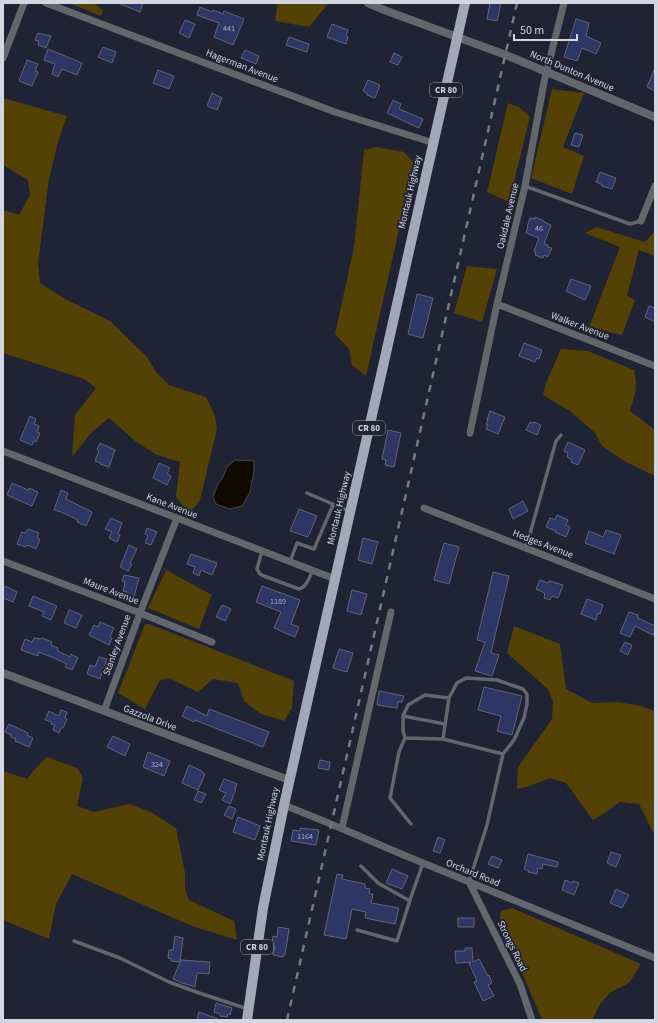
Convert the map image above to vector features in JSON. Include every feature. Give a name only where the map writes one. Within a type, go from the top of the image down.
[{"type":"main road","name":"Montauk Highway","points":[[247,1020],[263,908],[289,780],[465,3]]},
{"type":"street","points":[[3,58],[24,3]]},
{"type":"street","name":"Hagerman Avenue","points":[[46,3],[335,112],[434,143]]},
{"type":"street","name":"Oakdale Avenue","points":[[470,433],[497,304],[525,186],[546,72],[564,3]]},
{"type":"street","name":"North Dunton Avenue","points":[[373,4],[506,55],[655,117]]},
{"type":"street","points":[[641,221],[655,186]]},
{"type":"street","name":"Walker Avenue","points":[[497,304],[655,366]]},
{"type":"street","name":"Kane Avenue","points":[[3,451],[335,579]]},
{"type":"street","name":"Hedges Avenue","points":[[424,508],[655,599]]},
{"type":"street","name":"Stanley Avenue","points":[[104,711],[177,518]]},
{"type":"street","name":"Maure Avenue","points":[[3,561],[212,642]]},
{"type":"street","points":[[342,828],[391,612]]},
{"type":"street","name":"Gazzola Drive","points":[[3,673],[289,780]]},
{"type":"street","name":"Orchard Road","points":[[284,805],[655,958]]},
{"type":"street","name":"Strongs Road","points":[[469,882],[520,984],[532,1020]]},
{"type":"lane","points":[[525,186],[630,224],[641,221]]},
{"type":"lane","points":[[526,548],[556,441],[561,435]]},
{"type":"lane","points":[[307,493],[350,512]]},
{"type":"lane","points":[[290,562],[297,543],[314,549],[333,505]]},
{"type":"lane","points":[[262,551],[257,569],[260,574],[264,576],[302,589],[313,570]]},
{"type":"lane","points":[[443,739],[449,698],[457,683],[466,678],[497,680],[523,689],[526,694],[527,704],[524,718],[514,740],[503,754],[487,825],[469,882]]},
{"type":"lane","points":[[412,824],[390,798],[399,752],[405,738],[402,731],[403,716],[408,705],[426,695],[449,698]]},
{"type":"lane","points":[[403,716],[445,724]]},
{"type":"lane","points":[[405,738],[443,739],[503,754]]},
{"type":"lane","points":[[357,930],[397,941],[423,863]]},
{"type":"lane","points":[[361,866],[378,883],[410,901]]},
{"type":"lane","points":[[74,941],[120,958],[177,985],[248,1009]]},
{"type":"shaded area","points":[[69,3],[95,3],[103,11],[101,16]]},
{"type":"shaded area","points":[[278,3],[325,3],[327,5],[309,27],[275,21]]},
{"type":"shaded area","points":[[552,89],[584,93],[563,147],[584,156],[572,194],[531,178]]},
{"type":"shaded area","points":[[3,98],[67,116],[58,142],[49,179],[38,263],[40,283],[67,300],[110,321],[147,357],[156,372],[169,385],[206,397],[215,416],[217,429],[200,500],[189,514],[176,497],[180,462],[157,455],[135,441],[109,418],[91,433],[72,457],[75,415],[96,388],[84,379],[3,353],[3,210],[19,215],[30,195],[28,180],[3,165]]},
{"type":"shaded area","points":[[508,103],[519,107],[530,117],[509,202],[487,192]]},
{"type":"shaded area","points":[[376,147],[404,152],[414,163],[366,376],[352,365],[349,349],[335,334],[354,247],[364,150]]},
{"type":"shaded area","points":[[596,227],[645,242],[655,231],[655,256],[639,250],[627,296],[635,300],[622,335],[589,327],[620,247],[585,233]]},
{"type":"shaded area","points":[[467,266],[497,269],[482,322],[454,313]]},
{"type":"shaded area","points":[[561,349],[588,351],[634,370],[636,382],[630,411],[655,430],[655,476],[626,462],[602,446],[595,433],[570,411],[543,395],[546,383]]},
{"type":"shaded area","points":[[235,460],[254,461],[254,471],[250,492],[242,506],[230,509],[216,504],[213,497],[227,467]]},
{"type":"shaded area","points":[[166,570],[212,595],[199,629],[148,608]]},
{"type":"shaded area","points":[[145,624],[149,624],[294,681],[292,708],[284,721],[261,714],[244,701],[238,683],[213,679],[198,692],[169,678],[160,680],[145,709],[118,693]]},
{"type":"shaded area","points":[[514,626],[560,644],[566,689],[592,703],[618,702],[641,706],[655,711],[654,834],[639,804],[619,802],[593,820],[566,783],[550,778],[527,787],[517,789],[518,767],[552,719],[553,702],[548,689],[507,653]]},
{"type":"shaded area","points":[[47,757],[77,768],[83,778],[77,806],[94,812],[129,804],[151,812],[176,828],[185,873],[185,888],[189,900],[234,921],[237,940],[192,926],[72,874],[56,904],[49,939],[3,920],[3,771],[27,779]]},
{"type":"shaded area","points":[[512,908],[641,964],[629,983],[611,992],[601,1003],[592,1020],[542,1020],[500,919],[501,911]]},
{"type":"building","points":[[118,3],[143,3],[140,12]]},
{"type":"building","points":[[490,3],[501,3],[497,21],[487,19]]},
{"type":"building","points":[[200,7],[212,12],[213,10],[223,14],[224,11],[244,19],[233,45],[214,37],[219,23],[197,15]]},
{"type":"building","points":[[576,19],[589,23],[586,36],[601,43],[596,54],[582,48],[577,61],[564,57]]},
{"type":"building","points":[[185,20],[195,24],[189,38],[179,33]]},
{"type":"building","points":[[332,24],[348,30],[346,44],[327,37]]},
{"type":"building","points":[[38,33],[51,36],[46,48],[38,45],[39,41],[35,40]]},
{"type":"building","points":[[289,37],[309,44],[307,52],[286,45]]},
{"type":"building","points":[[103,47],[116,52],[112,63],[98,57]]},
{"type":"building","points":[[48,49],[82,63],[77,75],[62,69],[58,77],[52,74],[55,64],[44,60]]},
{"type":"building","points":[[245,50],[259,56],[256,64],[241,58]]},
{"type":"building","points":[[394,53],[402,57],[398,65],[390,62]]},
{"type":"building","points":[[27,60],[38,64],[35,71],[38,72],[32,86],[19,81]]},
{"type":"building","points":[[655,68],[655,91],[647,87]]},
{"type":"building","points":[[158,70],[174,76],[169,89],[153,83]]},
{"type":"building","points":[[368,80],[380,85],[375,98],[367,95],[367,93],[363,91]]},
{"type":"building","points":[[212,93],[222,98],[217,110],[207,106]]},
{"type":"building","points":[[393,100],[401,104],[399,109],[423,119],[419,128],[387,113]]},
{"type":"building","points":[[575,133],[583,135],[579,147],[571,145]]},
{"type":"building","points":[[600,172],[616,178],[612,189],[602,186],[596,182]]},
{"type":"building","points":[[535,217],[551,225],[544,244],[548,245],[547,247],[552,248],[548,257],[544,255],[543,258],[535,255],[536,252],[534,251],[539,238],[526,233],[530,218],[535,219]]},
{"type":"building","points":[[571,279],[591,286],[585,300],[566,291]]},
{"type":"building","points":[[417,294],[433,298],[423,338],[408,334]]},
{"type":"building","points":[[649,306],[655,308],[655,322],[645,317]]},
{"type":"building","points":[[524,343],[542,350],[539,359],[537,358],[535,362],[519,356]]},
{"type":"building","points":[[490,411],[505,417],[498,434],[486,429]]},
{"type":"building","points":[[30,416],[36,419],[34,424],[39,426],[37,432],[40,433],[36,442],[34,441],[32,445],[20,440]]},
{"type":"building","points":[[530,422],[541,425],[537,435],[526,430]]},
{"type":"building","points":[[388,430],[401,433],[394,467],[385,465],[386,460],[382,459]]},
{"type":"building","points":[[568,442],[585,450],[578,465],[571,462],[572,460],[567,457],[568,453],[564,451]]},
{"type":"building","points":[[100,443],[115,450],[109,467],[95,461]]},
{"type":"building","points":[[159,463],[170,468],[167,474],[171,476],[167,485],[153,478]]},
{"type":"building","points":[[12,483],[28,490],[29,488],[38,492],[32,506],[7,495]]},
{"type":"building","points":[[61,490],[68,493],[66,499],[92,512],[86,526],[77,522],[78,520],[54,510]]},
{"type":"building","points":[[523,501],[528,511],[513,519],[509,509]]},
{"type":"building","points":[[299,509],[317,516],[308,537],[290,531]]},
{"type":"building","points":[[557,515],[568,520],[566,525],[570,527],[566,537],[546,527],[550,518],[555,520]]},
{"type":"building","points":[[111,518],[122,523],[117,542],[109,538],[112,532],[105,529]]},
{"type":"building","points":[[147,528],[157,532],[151,545],[145,543],[148,536],[145,534]]},
{"type":"building","points":[[28,529],[39,533],[37,537],[40,539],[36,549],[27,545],[26,547],[17,544],[22,532],[26,533]]},
{"type":"building","points":[[606,530],[621,535],[614,554],[585,543],[589,531],[603,537]]},
{"type":"building","points":[[363,538],[378,542],[372,564],[358,560]]},
{"type":"building","points":[[444,543],[459,547],[449,584],[434,580]]},
{"type":"building","points":[[129,545],[137,549],[128,571],[120,567]]},
{"type":"building","points":[[191,554],[217,563],[212,575],[201,570],[199,576],[193,573],[195,567],[187,564]]},
{"type":"building","points":[[493,572],[509,576],[491,653],[499,655],[492,676],[475,671],[485,642],[477,640]]},
{"type":"building","points":[[124,575],[139,578],[134,597],[126,595],[127,592],[123,591],[125,582],[122,581]]},
{"type":"building","points":[[540,580],[548,583],[549,581],[563,585],[558,598],[552,596],[550,600],[544,598],[545,593],[536,589]]},
{"type":"building","points":[[5,586],[17,592],[13,602],[3,598],[3,590]]},
{"type":"building","points":[[262,586],[300,600],[291,624],[299,627],[295,637],[274,628],[281,612],[256,602]]},
{"type":"building","points":[[352,590],[367,594],[361,615],[347,611]]},
{"type":"building","points":[[33,596],[57,606],[51,620],[42,616],[44,612],[29,606]]},
{"type":"building","points":[[587,599],[603,605],[596,620],[581,614]]},
{"type":"building","points":[[222,605],[231,609],[225,621],[216,617]]},
{"type":"building","points":[[69,610],[82,615],[76,628],[64,623]]},
{"type":"building","points":[[629,612],[638,615],[638,618],[655,626],[653,635],[635,626],[630,637],[620,633]]},
{"type":"building","points":[[100,622],[114,628],[110,636],[112,638],[109,645],[89,635],[94,625],[98,627]]},
{"type":"building","points":[[34,638],[42,638],[52,642],[51,645],[58,648],[58,651],[70,657],[71,654],[78,658],[72,670],[65,667],[67,664],[39,652],[38,656],[21,650],[25,639],[32,642]]},
{"type":"building","points":[[625,642],[632,645],[628,655],[620,651]]},
{"type":"building","points":[[339,649],[353,653],[347,672],[333,668]]},
{"type":"building","points":[[99,657],[107,659],[100,679],[87,674],[90,665],[95,667]]},
{"type":"building","points":[[484,687],[522,696],[512,735],[497,731],[501,716],[478,710]]},
{"type":"building","points":[[379,691],[404,696],[402,702],[398,702],[397,708],[377,705]]},
{"type":"building","points":[[187,706],[207,716],[209,709],[269,732],[263,747],[195,720],[194,722],[182,716]]},
{"type":"building","points":[[61,710],[67,712],[65,718],[67,719],[59,733],[53,730],[55,725],[51,724],[52,722],[45,720],[49,711],[59,716]]},
{"type":"building","points":[[9,724],[28,733],[27,735],[33,738],[29,747],[15,741],[16,739],[5,732]]},
{"type":"building","points":[[113,736],[130,744],[125,756],[107,747]]},
{"type":"building","points":[[148,752],[170,761],[164,776],[143,767]]},
{"type":"building","points":[[320,760],[330,762],[329,770],[318,768]]},
{"type":"building","points":[[189,765],[205,774],[198,790],[182,783]]},
{"type":"building","points":[[224,779],[237,784],[230,804],[222,800],[226,793],[219,790]]},
{"type":"building","points":[[198,791],[206,794],[201,803],[194,800]]},
{"type":"building","points":[[229,806],[236,809],[232,819],[224,815]]},
{"type":"building","points":[[238,817],[260,826],[255,840],[233,832]]},
{"type":"building","points":[[300,828],[319,830],[316,845],[291,841],[293,830],[300,831]]},
{"type":"building","points":[[438,837],[445,840],[440,853],[433,851]]},
{"type":"building","points":[[611,852],[621,855],[616,867],[607,863]]},
{"type":"building","points":[[528,854],[558,862],[557,867],[543,864],[542,869],[538,868],[537,874],[528,872],[529,871],[524,869]]},
{"type":"building","points":[[492,856],[502,860],[498,868],[488,864]]},
{"type":"building","points":[[392,869],[408,876],[402,889],[386,883]]},
{"type":"building","points":[[337,874],[343,875],[342,879],[365,884],[365,888],[370,889],[369,894],[373,894],[371,903],[399,908],[395,924],[365,918],[366,912],[352,909],[346,939],[324,935]]},
{"type":"building","points":[[565,880],[572,883],[573,881],[579,883],[574,895],[562,890]]},
{"type":"building","points":[[616,889],[629,895],[622,908],[610,903]]},
{"type":"building","points":[[458,918],[474,918],[474,927],[458,927]]},
{"type":"building","points":[[278,927],[289,929],[285,955],[283,955],[283,957],[273,955],[275,946],[272,945],[273,936],[277,937]]},
{"type":"building","points":[[175,936],[183,938],[180,962],[171,961],[171,959],[168,958],[169,950],[173,950]]},
{"type":"building","points":[[465,948],[472,948],[473,962],[479,959],[488,976],[489,975],[492,983],[488,985],[494,996],[483,1001],[474,982],[477,981],[469,963],[471,962],[456,963],[455,951],[465,951]]},
{"type":"building","points":[[181,960],[210,962],[209,974],[197,973],[195,987],[173,979]]},
{"type":"building","points":[[216,1003],[232,1008],[230,1015],[228,1014],[227,1017],[220,1016],[220,1014],[214,1012]]},
{"type":"building","points":[[199,1012],[218,1019],[218,1020],[197,1020]]},
{"type":"railway","points":[[287,1020],[517,3]]}]
